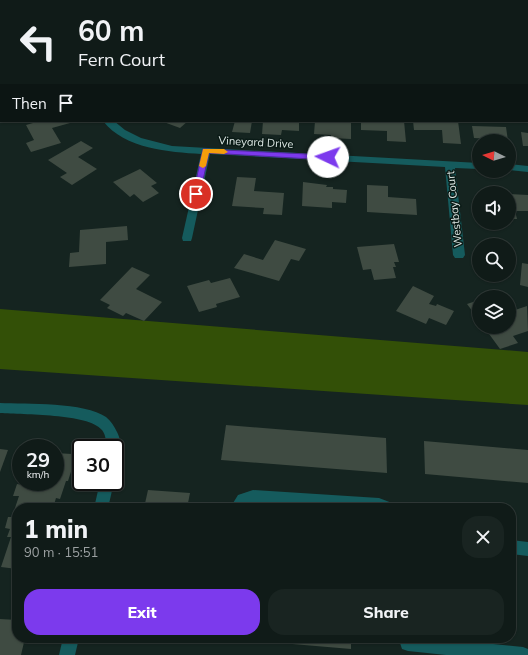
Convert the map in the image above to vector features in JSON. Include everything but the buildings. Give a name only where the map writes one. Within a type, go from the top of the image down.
[{"type":"street","name":"Vineyard Drive","points":[[109,122],[124,133],[152,144],[180,149],[472,166]]},
{"type":"street","points":[[187,238],[206,151]]},
{"type":"street","name":"Westbay Court","points":[[450,164],[459,255]]},
{"type":"street","points":[[516,168],[528,169]]},
{"type":"street","points":[[0,408],[79,413],[92,416],[102,421],[110,430],[112,439]]},
{"type":"street","points":[[102,503],[105,491]]},
{"type":"street","points":[[241,503],[243,500],[253,496],[341,503]]},
{"type":"street","points":[[516,547],[528,548]]},
{"type":"street","points":[[67,655],[70,643]]},
{"type":"street","points":[[409,645],[523,655]]},
{"type":"green space","points":[[0,309],[528,352],[528,405],[0,369]]},
{"type":"slow traffic","points":[[203,166],[206,151],[224,152]]},
{"type":"route","points":[[196,194],[206,151],[328,157]]}]
